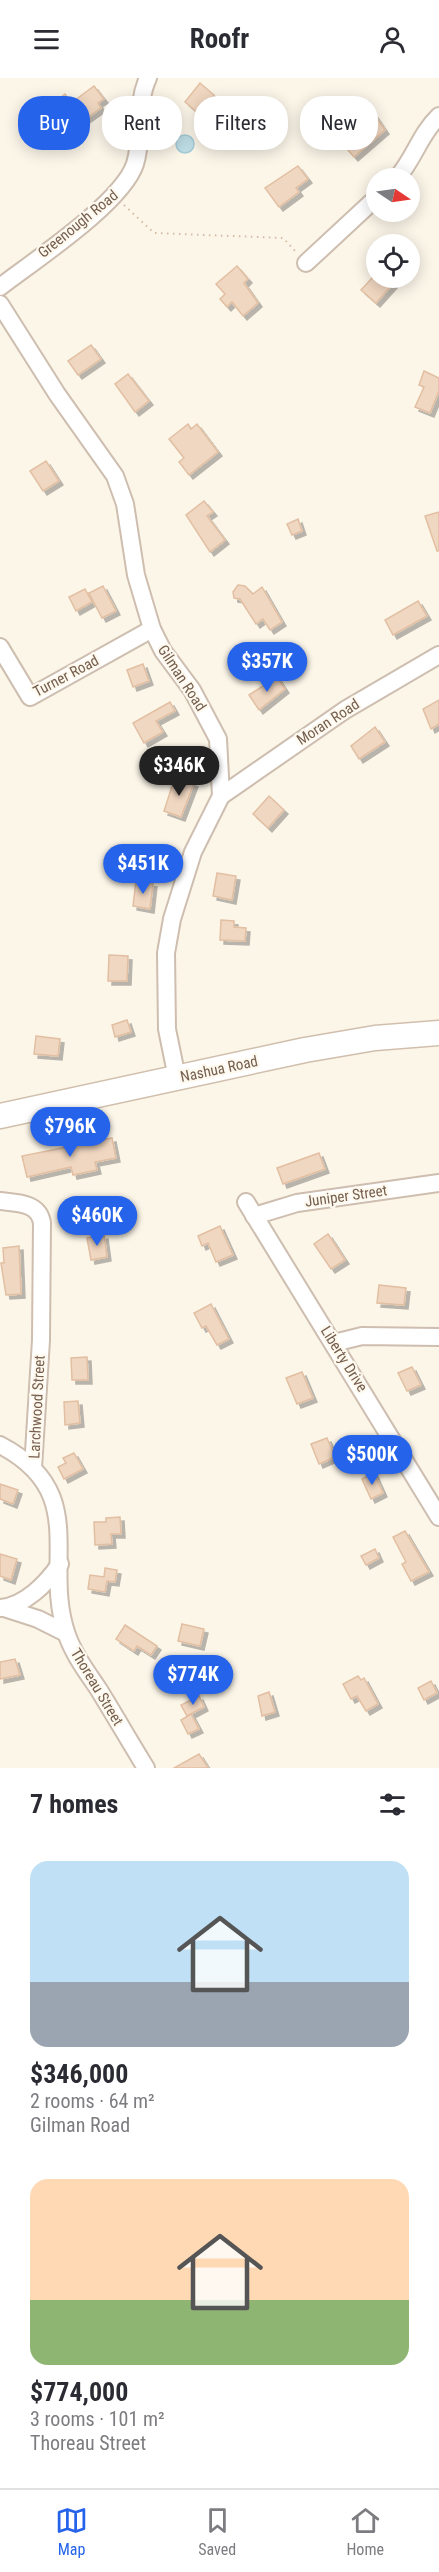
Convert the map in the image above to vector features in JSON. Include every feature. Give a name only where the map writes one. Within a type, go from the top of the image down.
[{"type":"main road","name":"Nashua Road","points":[[0,1116],[343,1043],[439,1033]]},
{"type":"street","name":"Greenough Road","points":[[0,287],[115,194],[131,174],[136,160],[141,96],[148,78]]},
{"type":"street","points":[[405,168],[427,129],[439,116]]},
{"type":"street","points":[[306,263],[366,207]]},
{"type":"street","name":"Gilman Road","points":[[0,304],[57,394],[115,476],[125,504],[136,575],[152,629],[163,651],[183,677],[214,728],[220,752],[221,796],[193,852],[172,919],[165,982],[166,1029],[177,1078]]},
{"type":"street","name":"Turner Road","points":[[0,647],[30,697],[152,629]]},
{"type":"street","name":"Moran Road","points":[[221,796],[345,710],[439,655]]},
{"type":"street","name":"Juniper Street","points":[[250,1209],[439,1183]]},
{"type":"street","name":"Larchwood Street","points":[[0,1201],[26,1204],[35,1209],[41,1217],[43,1250],[37,1442],[33,1468],[43,1480],[56,1509],[60,1564]]},
{"type":"street","name":"Liberty Drive","points":[[250,1209],[433,1496],[439,1517]]},
{"type":"street","points":[[334,1343],[362,1336],[439,1337]]},
{"type":"street","points":[[0,1445],[33,1468]]},
{"type":"street","points":[[2,1608],[41,1588],[60,1564]]},
{"type":"street","name":"Thoreau Street","points":[[60,1564],[66,1633],[80,1662],[146,1768]]},
{"type":"street","points":[[2,1608],[38,1619],[66,1633]]},
{"type":"path","points":[[115,194],[154,232],[282,238],[306,263]]},
{"type":"water","points":[[182,136],[188,136],[193,141],[193,147],[188,152],[179,150],[182,150]]},
{"type":"building","points":[[200,83],[214,95],[194,96],[194,110],[185,102]]},
{"type":"building","points":[[94,86],[102,96],[102,100],[98,103],[101,108],[90,116],[90,96],[80,96]]},
{"type":"building","points":[[378,120],[385,130],[378,136]]},
{"type":"building","points":[[348,150],[362,150],[354,157]]},
{"type":"building","points":[[298,166],[308,179],[296,188],[299,192],[279,207],[265,188]]},
{"type":"building","points":[[237,266],[248,279],[244,283],[258,303],[243,316],[232,302],[227,307],[220,299],[225,294],[216,284]]},
{"type":"building","points":[[366,285],[366,288],[389,288],[376,303],[361,290]]},
{"type":"building","points":[[91,345],[101,359],[78,375],[68,361]]},
{"type":"building","points":[[424,371],[439,378],[439,391],[430,413],[415,407],[424,387],[419,385]]},
{"type":"building","points":[[128,374],[149,401],[135,412],[115,384]]},
{"type":"building","points":[[188,424],[191,429],[197,424],[218,452],[189,475],[179,462],[184,458],[169,439]]},
{"type":"building","points":[[46,461],[59,481],[43,491],[30,471]]},
{"type":"building","points":[[204,501],[213,512],[207,516],[225,540],[210,552],[186,515]]},
{"type":"building","points":[[439,512],[439,551],[437,551],[425,516]]},
{"type":"building","points":[[298,519],[302,531],[292,535],[287,524]]},
{"type":"building","points":[[238,585],[245,586],[253,594],[262,587],[282,622],[270,630],[263,619],[256,624],[240,599],[234,598],[233,592]]},
{"type":"building","points":[[103,586],[116,611],[102,618],[89,593]]},
{"type":"building","points":[[85,589],[92,602],[76,611],[69,597]]},
{"type":"building","points":[[418,601],[427,616],[393,635],[385,620]]},
{"type":"building","points":[[143,664],[149,681],[133,687],[127,670]]},
{"type":"building","points":[[277,677],[285,689],[259,710],[249,695]]},
{"type":"building","points":[[439,700],[439,724],[431,729],[423,709]]},
{"type":"building","points":[[170,702],[175,711],[156,721],[163,732],[144,743],[133,723]]},
{"type":"building","points":[[375,727],[385,742],[359,759],[351,746]]},
{"type":"building","points":[[175,777],[194,783],[181,817],[164,811]]},
{"type":"building","points":[[269,796],[284,810],[268,828],[253,814]]},
{"type":"building","points":[[217,873],[236,876],[232,900],[213,896]]},
{"type":"building","points":[[136,881],[153,883],[150,909],[133,906]]},
{"type":"building","points":[[221,920],[234,921],[234,927],[246,928],[245,941],[220,940]]},
{"type":"building","points":[[109,955],[128,956],[127,981],[108,981]]},
{"type":"building","points":[[127,1020],[131,1032],[115,1037],[112,1025]]},
{"type":"building","points":[[36,1036],[60,1039],[58,1056],[34,1054]]},
{"type":"building","points":[[112,1138],[116,1158],[95,1162],[97,1170],[73,1175],[71,1167],[27,1177],[22,1156]]},
{"type":"building","points":[[319,1153],[325,1169],[283,1184],[277,1168]]},
{"type":"building","points":[[220,1226],[233,1255],[216,1262],[208,1243],[202,1246],[198,1236]]},
{"type":"building","points":[[328,1234],[345,1260],[331,1269],[314,1244]]},
{"type":"building","points":[[104,1235],[107,1257],[91,1260],[87,1238]]},
{"type":"building","points":[[19,1246],[21,1294],[6,1295],[1,1263],[4,1263],[3,1248]]},
{"type":"building","points":[[379,1285],[406,1288],[404,1305],[377,1303]]},
{"type":"building","points":[[211,1304],[229,1339],[217,1345],[206,1326],[202,1328],[194,1313]]},
{"type":"building","points":[[87,1357],[88,1380],[72,1380],[71,1358]]},
{"type":"building","points":[[412,1367],[421,1385],[407,1391],[398,1373]]},
{"type":"building","points":[[302,1372],[313,1398],[297,1404],[286,1378]]},
{"type":"building","points":[[78,1401],[80,1423],[65,1425],[64,1402]]},
{"type":"building","points":[[327,1438],[335,1457],[319,1464],[311,1444]]},
{"type":"building","points":[[74,1453],[83,1469],[64,1479],[58,1467],[66,1463],[63,1458]]},
{"type":"building","points":[[374,1473],[383,1493],[371,1499],[362,1479]]},
{"type":"building","points":[[0,1484],[18,1490],[13,1504],[0,1499]]},
{"type":"building","points":[[120,1517],[121,1534],[111,1534],[112,1544],[95,1545],[94,1522],[106,1522],[106,1518]]},
{"type":"building","points":[[405,1531],[429,1572],[411,1581],[402,1564],[406,1562],[393,1537]]},
{"type":"building","points":[[375,1549],[379,1558],[366,1565],[361,1556]]},
{"type":"building","points":[[0,1554],[17,1559],[11,1580],[0,1576]]},
{"type":"building","points":[[105,1568],[117,1570],[115,1582],[107,1581],[105,1592],[88,1589],[90,1575],[104,1577]]},
{"type":"building","points":[[182,1624],[204,1629],[200,1646],[178,1641]]},
{"type":"building","points":[[125,1625],[157,1646],[151,1655],[137,1646],[134,1651],[116,1639]]},
{"type":"building","points":[[15,1659],[20,1675],[0,1679],[0,1662]]},
{"type":"building","points":[[358,1676],[361,1680],[364,1678],[378,1704],[366,1711],[357,1696],[351,1699],[343,1684]]},
{"type":"building","points":[[431,1681],[437,1693],[424,1700],[418,1688]]},
{"type":"building","points":[[269,1692],[275,1712],[262,1716],[258,1696]]},
{"type":"building","points":[[199,1696],[204,1707],[187,1716],[181,1705]]},
{"type":"building","points":[[191,1714],[199,1729],[188,1734],[181,1720]]},
{"type":"building","points":[[199,1754],[208,1768],[174,1768]]}]
